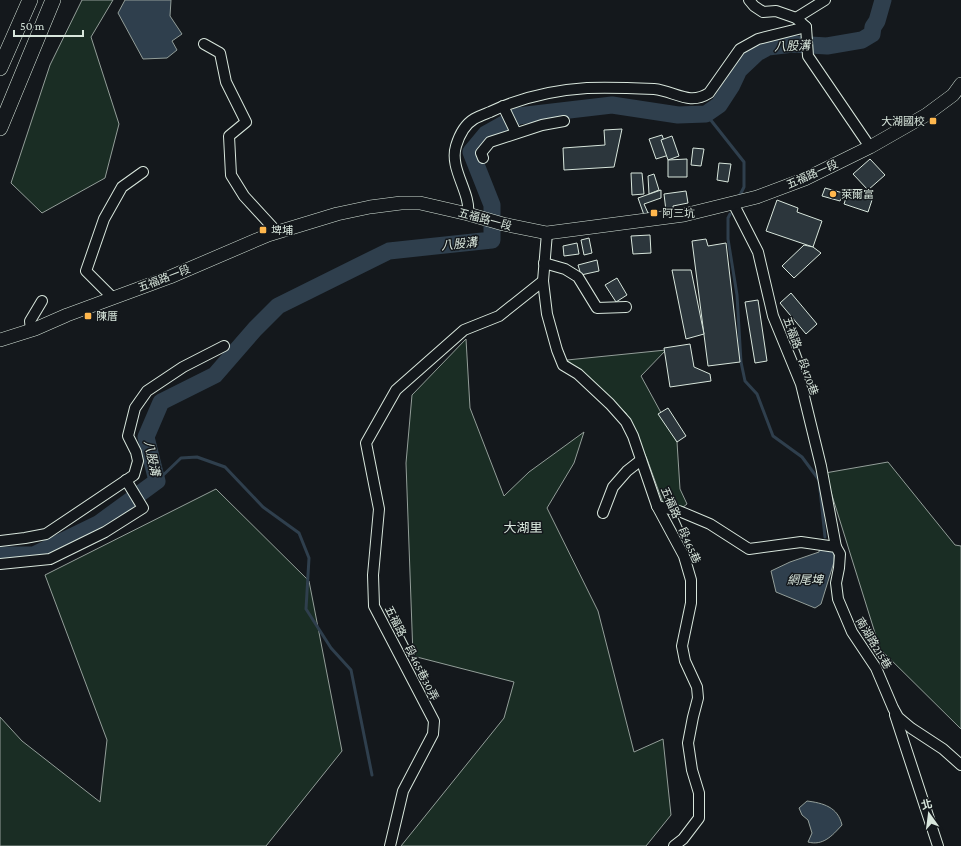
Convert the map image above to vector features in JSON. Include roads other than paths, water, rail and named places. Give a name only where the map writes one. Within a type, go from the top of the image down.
[{"type":"highway","points":[[0,68],[30,0]]},
{"type":"highway","points":[[0,128],[53,0]]},
{"type":"main road","name":"五福路一段","points":[[0,340],[31,331],[67,315],[170,277],[268,234],[338,214],[370,207],[401,203],[420,203],[503,224],[547,233],[684,215],[757,197],[805,179],[870,146],[926,115],[953,95],[961,84]]},
{"type":"lane","points":[[749,0],[754,6],[763,12],[776,11],[796,18],[806,27],[808,56],[870,146]]},
{"type":"lane","points":[[796,18],[825,0]]},
{"type":"lane","points":[[468,214],[469,207],[456,164],[455,149],[464,128],[473,119],[504,106],[534,96],[588,88],[656,89],[692,99],[702,98],[709,93],[740,49],[758,39],[806,27]]},
{"type":"lane","points":[[204,44],[220,53],[226,82],[246,122],[229,136],[231,175],[244,196],[277,232]]},
{"type":"lane","points":[[504,106],[516,133]]},
{"type":"lane","points":[[483,158],[482,153],[490,142],[542,125],[564,120]]},
{"type":"lane","points":[[113,298],[86,271],[104,219],[122,187],[143,172]]},
{"type":"lane","name":"五福路一段470巷","points":[[733,203],[758,252],[773,316],[801,384],[821,466],[836,547]]},
{"type":"lane","name":"五福路一段465巷","points":[[547,233],[543,281],[547,314],[557,350],[563,365],[578,374],[610,404],[626,422],[633,436],[657,506],[684,556],[691,580],[691,603],[682,646],[686,661],[697,687],[698,698],[688,743],[692,770],[699,793],[699,818],[683,839],[674,846]]},
{"type":"lane","points":[[544,263],[565,269],[578,277],[597,308],[626,307]]},
{"type":"lane","name":"五福路一段465巷30弄","points":[[390,846],[403,791],[433,734],[434,722],[374,606],[373,575],[379,509],[366,443],[396,390],[464,330],[498,316],[543,281]]},
{"type":"lane","points":[[31,331],[30,321],[42,301]]},
{"type":"lane","points":[[0,541],[46,534],[134,474],[138,461],[136,452],[128,436],[135,408],[147,391],[184,367],[224,346]]},
{"type":"lane","points":[[603,513],[613,487],[627,471],[641,460]]},
{"type":"lane","points":[[0,564],[50,559],[105,532],[143,508],[126,480]]},
{"type":"lane","points":[[657,506],[679,511],[710,524],[749,549],[801,542],[836,547]]},
{"type":"lane","name":"南湖路215巷","points":[[836,547],[840,554],[836,584],[838,599],[852,632],[876,668],[898,717],[943,748],[961,766]]},
{"type":"lane","points":[[893,708],[938,846]]},
{"type":"water","points":[[125,0],[171,0],[170,16],[182,34],[172,41],[177,50],[167,58],[143,59],[118,13]]},
{"type":"water","name":"網尾埤","points":[[820,545],[834,551],[834,562],[821,604],[815,608],[776,592],[771,571],[790,562],[819,552]]},
{"type":"water","points":[[807,801],[819,803],[829,807],[837,814],[842,825],[827,839],[818,843],[808,842],[812,833],[808,820],[802,815],[799,808]]},
{"type":"waterway","name":"八股溝","points":[[0,555],[34,555],[98,524],[157,481],[146,437],[161,402],[215,375],[255,329],[278,306],[389,251],[492,240],[492,205],[471,152],[486,134],[518,116],[612,105],[678,115],[706,114],[719,105],[732,85],[739,70],[757,53],[768,47],[793,44],[827,46],[862,40],[872,34],[873,27],[877,21],[883,0]]},
{"type":"waterway","points":[[706,114],[744,162],[744,187],[739,197]]},
{"type":"waterway","points":[[730,214],[728,218],[728,239],[737,295],[741,362],[745,381],[757,394],[773,436],[802,457],[819,480],[825,537]]},
{"type":"waterway","points":[[157,481],[181,458],[197,457],[225,467],[263,507],[299,533],[309,558],[306,609],[331,648],[351,670],[372,775]]},
{"type":"place","name":"大湖國校","points":[[933,121]]},
{"type":"place","name":"萊爾富","points":[[833,194]]},
{"type":"place","name":"阿三坑","points":[[654,213]]},
{"type":"place","name":"埤埔","points":[[263,230]]},
{"type":"place","name":"陳厝","points":[[88,316]]},
{"type":"district","name":"大湖里","points":[[523,527]]}]
